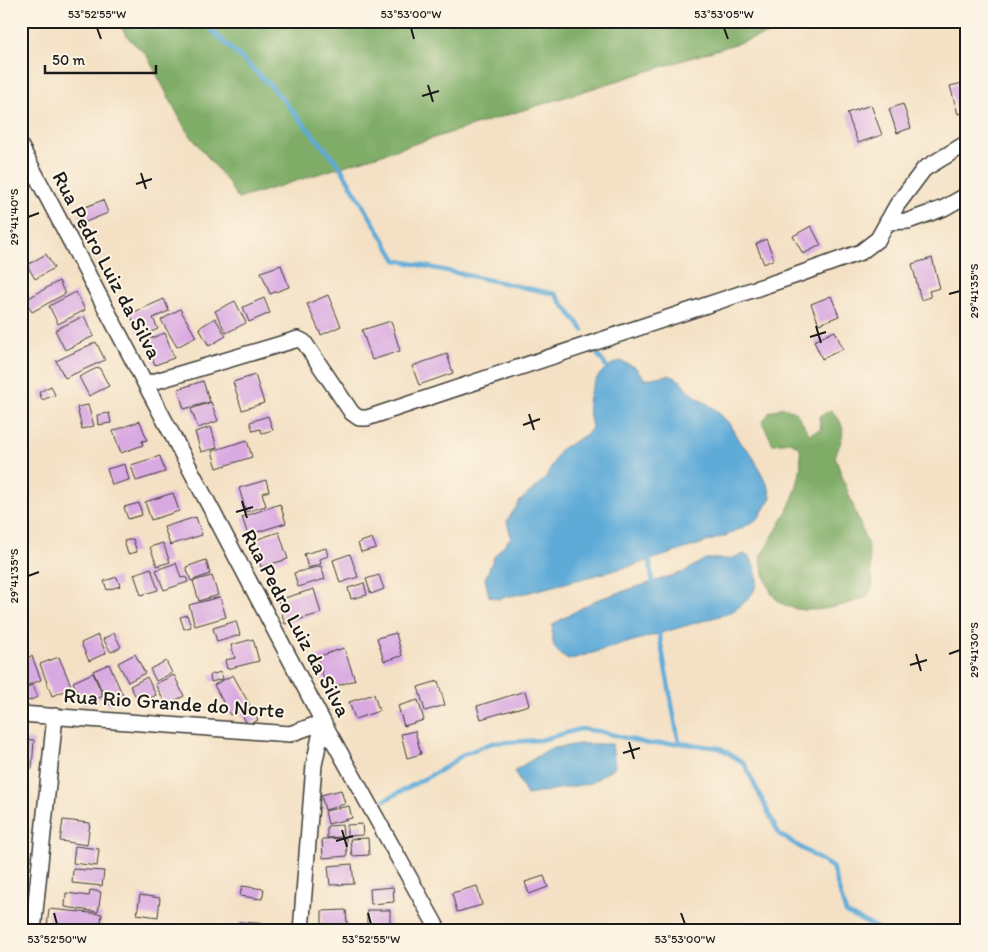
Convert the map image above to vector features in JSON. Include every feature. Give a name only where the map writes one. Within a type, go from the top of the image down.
[{"type":"street","points":[[146,384],[298,339],[304,342],[352,413],[359,418],[366,418],[861,252],[878,239],[897,205],[924,169],[967,143]]},
{"type":"street","name":"Rua Pedro Luiz da Silva","points":[[22,151],[323,722],[440,931]]},
{"type":"street","points":[[887,222],[908,221],[944,208],[967,195]]},
{"type":"street","name":"Rua Rio Grande do Norte","points":[[21,714],[290,734],[323,722]]},
{"type":"street","points":[[33,931],[55,716]]},
{"type":"street","points":[[302,931],[314,764],[323,722]]},
{"type":"green space","points":[[116,21],[809,21],[238,199],[227,181],[186,130],[146,54],[131,41]]},
{"type":"green space","points":[[783,407],[796,412],[809,434],[821,429],[819,417],[831,410],[840,422],[843,432],[835,457],[868,546],[873,586],[866,597],[830,608],[804,610],[791,608],[780,603],[770,590],[760,557],[789,506],[795,492],[801,463],[800,448],[791,442],[773,444],[762,422],[770,412]]},
{"type":"water","points":[[620,361],[635,367],[645,379],[669,375],[676,378],[683,383],[687,390],[716,410],[728,422],[740,443],[751,453],[769,488],[771,497],[758,519],[728,535],[635,565],[530,592],[497,599],[489,596],[485,579],[494,557],[511,537],[507,521],[520,501],[545,479],[560,450],[587,434],[592,428],[588,410],[591,390],[602,372]]},
{"type":"water","points":[[744,554],[751,558],[756,573],[756,587],[742,604],[730,613],[568,660],[559,653],[554,645],[552,636],[553,624],[596,600],[684,572],[705,559],[729,559]]},
{"type":"water","points":[[579,744],[612,744],[615,767],[591,783],[527,795],[514,771],[549,749]]},
{"type":"building","points":[[967,82],[967,112],[958,114],[950,86]]},
{"type":"building","points":[[903,104],[911,128],[897,133],[889,109]]},
{"type":"building","points":[[871,105],[882,135],[858,143],[847,113]]},
{"type":"building","points":[[103,200],[108,213],[83,223],[78,210]]},
{"type":"building","points":[[811,226],[821,245],[803,254],[793,236]]},
{"type":"building","points":[[766,239],[774,259],[764,264],[756,244]]},
{"type":"building","points":[[46,254],[54,268],[35,279],[27,265]]},
{"type":"building","points":[[932,258],[940,288],[929,291],[931,297],[921,300],[912,264]]},
{"type":"building","points":[[281,265],[289,287],[270,294],[261,272]]},
{"type":"building","points":[[59,281],[65,294],[32,312],[25,300]]},
{"type":"building","points":[[76,292],[85,310],[58,324],[49,306]]},
{"type":"building","points":[[328,295],[341,326],[321,335],[307,304]]},
{"type":"building","points":[[831,296],[839,316],[819,324],[811,304]]},
{"type":"building","points":[[264,298],[270,313],[249,322],[243,307]]},
{"type":"building","points":[[164,299],[169,311],[153,318],[158,329],[140,337],[130,314]]},
{"type":"building","points":[[235,301],[246,323],[226,333],[215,311]]},
{"type":"building","points":[[180,309],[196,337],[177,347],[161,320]]},
{"type":"building","points":[[84,316],[94,336],[65,350],[55,330]]},
{"type":"building","points":[[215,318],[226,336],[209,346],[199,328]]},
{"type":"building","points":[[391,321],[400,351],[372,360],[362,330]]},
{"type":"building","points":[[835,331],[843,349],[822,359],[814,341]]},
{"type":"building","points":[[165,333],[174,358],[155,365],[146,340]]},
{"type":"building","points":[[96,342],[105,360],[65,378],[56,361]]},
{"type":"building","points":[[447,354],[453,373],[419,385],[412,366]]},
{"type":"building","points":[[99,367],[109,386],[89,396],[79,377]]},
{"type":"building","points":[[255,375],[264,403],[242,410],[233,382]]},
{"type":"building","points":[[203,381],[210,402],[184,409],[178,389]]},
{"type":"building","points":[[51,386],[55,395],[42,400],[39,392]]},
{"type":"building","points":[[211,402],[218,421],[198,428],[191,409]]},
{"type":"building","points":[[88,405],[94,426],[82,429],[77,407]]},
{"type":"building","points":[[109,413],[111,423],[98,425],[97,415]]},
{"type":"building","points":[[268,416],[273,430],[262,433],[260,429],[253,431],[250,422]]},
{"type":"building","points":[[140,421],[147,440],[142,441],[143,445],[121,453],[113,431]]},
{"type":"building","points":[[211,427],[217,448],[201,452],[195,432]]},
{"type":"building","points":[[247,440],[252,457],[217,468],[212,451]]},
{"type":"building","points":[[160,456],[165,472],[136,481],[131,465]]},
{"type":"building","points":[[125,464],[129,480],[112,485],[107,469]]},
{"type":"building","points":[[266,480],[269,491],[262,493],[266,506],[246,512],[239,488]]},
{"type":"building","points":[[173,493],[179,511],[151,520],[145,502]]},
{"type":"building","points":[[139,503],[142,515],[128,519],[124,507]]},
{"type":"building","points":[[280,504],[286,523],[248,535],[242,517]]},
{"type":"building","points":[[196,517],[202,535],[170,545],[164,527]]},
{"type":"building","points":[[279,532],[288,559],[261,567],[252,541]]},
{"type":"building","points":[[372,538],[376,548],[361,552],[358,543]]},
{"type":"building","points":[[133,539],[137,552],[128,554],[124,541]]},
{"type":"building","points":[[163,543],[170,562],[157,566],[150,547]]},
{"type":"building","points":[[326,548],[328,556],[320,559],[321,564],[308,568],[304,554]]},
{"type":"building","points":[[350,554],[358,577],[340,583],[333,560]]},
{"type":"building","points":[[206,560],[210,574],[191,581],[186,567]]},
{"type":"building","points":[[176,563],[181,578],[186,577],[188,582],[164,590],[156,570]]},
{"type":"building","points":[[321,566],[325,579],[298,587],[294,573]]},
{"type":"building","points":[[151,568],[158,590],[141,595],[134,574]]},
{"type":"building","points":[[379,575],[384,589],[371,594],[366,579]]},
{"type":"building","points":[[212,576],[218,595],[199,601],[193,581]]},
{"type":"building","points":[[117,577],[120,586],[107,590],[104,581]]},
{"type":"building","points":[[364,583],[367,595],[351,599],[348,588]]},
{"type":"building","points":[[314,589],[321,613],[285,624],[278,600]]},
{"type":"building","points":[[220,597],[226,617],[195,626],[189,605]]},
{"type":"building","points":[[187,615],[191,627],[184,629],[180,617]]},
{"type":"building","points":[[236,621],[240,635],[217,642],[213,628]]},
{"type":"building","points":[[114,633],[121,647],[111,652],[103,639]]},
{"type":"building","points":[[396,633],[402,656],[384,661],[377,638]]},
{"type":"building","points":[[98,635],[106,653],[89,661],[81,643]]},
{"type":"building","points":[[253,639],[259,661],[227,669],[225,660],[235,658],[231,645]]},
{"type":"building","points":[[344,648],[355,680],[327,689],[317,657]]},
{"type":"building","points":[[135,654],[145,673],[128,682],[118,663]]},
{"type":"building","points":[[32,656],[41,680],[21,688],[21,660]]},
{"type":"building","points":[[59,657],[72,688],[52,696],[40,664]]},
{"type":"building","points":[[166,661],[172,673],[156,681],[150,669]]},
{"type":"building","points":[[109,664],[124,698],[108,705],[93,671]]},
{"type":"building","points":[[221,672],[223,679],[211,682],[210,675]]},
{"type":"building","points":[[93,673],[103,696],[84,705],[73,682]]},
{"type":"building","points":[[174,675],[184,696],[166,705],[155,684]]},
{"type":"building","points":[[233,675],[258,720],[248,725],[239,710],[230,715],[214,685]]},
{"type":"building","points":[[147,677],[156,695],[140,704],[130,686]]},
{"type":"building","points":[[438,681],[445,705],[425,711],[418,687]]},
{"type":"building","points":[[33,685],[38,697],[28,701],[23,688]]},
{"type":"building","points":[[525,691],[529,705],[481,719],[477,706]]},
{"type":"building","points":[[374,694],[379,711],[355,719],[349,702]]},
{"type":"building","points":[[418,700],[424,720],[404,726],[398,706]]},
{"type":"building","points":[[415,731],[421,754],[407,758],[401,734]]},
{"type":"building","points":[[21,739],[34,740],[32,769],[21,769]]},
{"type":"building","points":[[341,790],[345,804],[325,810],[321,795]]},
{"type":"building","points":[[349,806],[352,818],[328,824],[325,811]]},
{"type":"building","points":[[63,820],[90,823],[87,845],[60,841]]},
{"type":"building","points":[[362,824],[363,835],[347,836],[347,825]]},
{"type":"building","points":[[342,825],[343,837],[327,838],[327,826]]},
{"type":"building","points":[[346,838],[347,856],[323,858],[322,839]]},
{"type":"building","points":[[368,838],[369,855],[352,856],[350,839]]},
{"type":"building","points":[[75,846],[99,849],[97,866],[73,863]]},
{"type":"building","points":[[352,864],[354,884],[330,885],[328,866]]},
{"type":"building","points":[[73,869],[104,871],[102,886],[72,883]]},
{"type":"building","points":[[544,876],[548,887],[529,894],[525,882]]},
{"type":"building","points":[[242,886],[264,889],[262,899],[240,896]]},
{"type":"building","points":[[477,886],[482,905],[457,912],[452,893]]},
{"type":"building","points":[[393,887],[394,902],[371,904],[370,889]]},
{"type":"building","points":[[90,890],[101,892],[98,912],[65,907],[66,893],[89,896]]},
{"type":"building","points":[[140,895],[160,898],[158,917],[137,914]]},
{"type":"building","points":[[49,909],[102,914],[100,931],[47,927]]},
{"type":"building","points":[[346,910],[347,924],[322,924],[322,911]]},
{"type":"building","points":[[367,910],[390,910],[390,926],[367,926]]},
{"type":"building","points":[[239,922],[271,924],[270,931],[239,931]]},
{"type":"waterway","points":[[202,21],[272,87],[339,165],[396,260],[555,294],[583,330]]},
{"type":"waterway","points":[[597,354],[610,371]]},
{"type":"waterway","points":[[649,556],[653,586]]},
{"type":"waterway","points":[[658,628],[679,743]]},
{"type":"waterway","points":[[385,800],[446,767],[464,754],[492,743],[541,740],[580,729],[598,731],[649,744],[679,743],[720,748],[744,763],[779,834],[832,867],[846,913],[883,931]]}]
